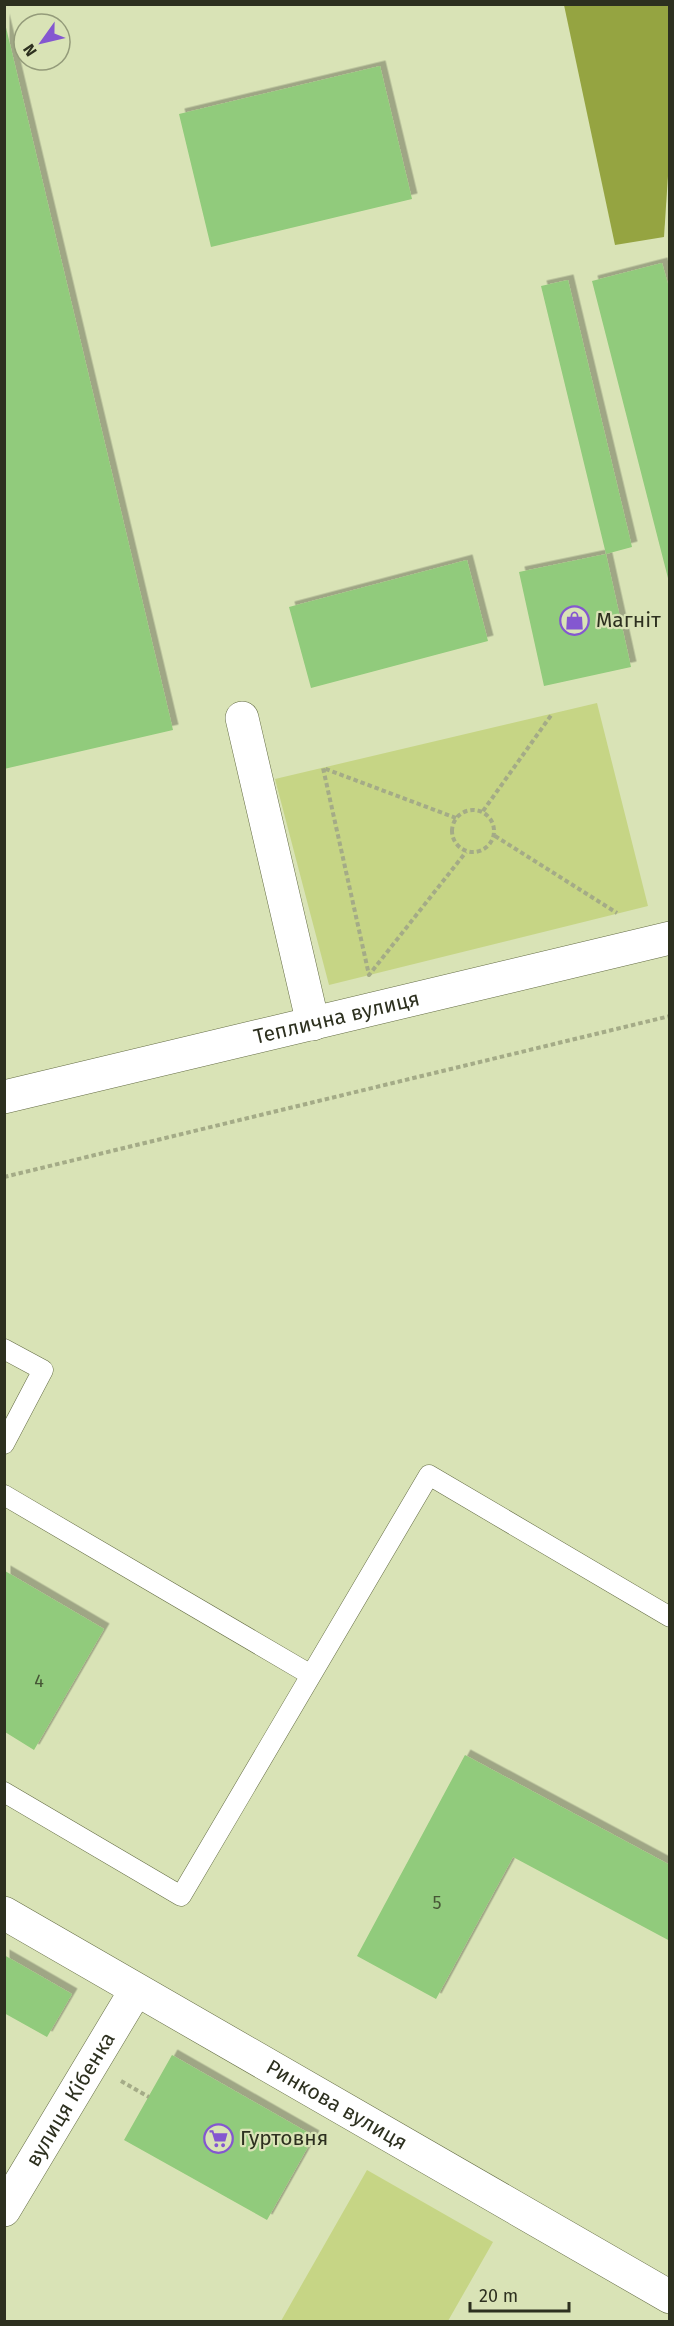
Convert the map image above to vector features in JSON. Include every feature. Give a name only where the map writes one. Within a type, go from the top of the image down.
[{"type":"street","points":[[242,718],[313,1024]]},
{"type":"street","name":"Теплична вулиця","points":[[4,1097],[669,938]]},
{"type":"street","name":"Ринкова вулиця","points":[[4,1913],[669,2297]]},
{"type":"street","name":"вулиця Кібенка","points":[[4,2210],[135,1990]]},
{"type":"lane","points":[[4,1349],[43,1370],[4,1444]]},
{"type":"lane","points":[[4,1792],[182,1896],[429,1475],[669,1617]]},
{"type":"lane","points":[[4,1495],[311,1675]]},
{"type":"path","points":[[483,811],[552,714]]},
{"type":"path","points":[[456,818],[323,768],[369,975],[466,852]]},
{"type":"path","points":[[466,810],[483,811],[493,821],[495,836],[489,847],[476,853],[466,852],[453,841],[452,825],[456,818],[466,810]]},
{"type":"path","points":[[495,836],[617,913]]},
{"type":"path","points":[[4,1177],[669,1016]]},
{"type":"green space","points":[[564,5],[669,5],[670,145],[664,237],[615,245]]},
{"type":"green space","points":[[597,703],[648,906],[329,985],[275,779]]},
{"type":"green space","points":[[367,2170],[493,2242],[448,2321],[281,2321]]},
{"type":"building","points":[[4,19],[12,53],[12,72],[17,72],[173,730],[4,769]]},
{"type":"building","points":[[380,66],[412,199],[211,247],[179,114]]},
{"type":"building","points":[[662,263],[670,291],[669,582],[592,281]]},
{"type":"building","points":[[568,280],[632,547],[606,554],[541,286]]},
{"type":"building","name":"Магніт","points":[[606,554],[631,667],[544,686],[519,572]]},
{"type":"building","points":[[467,560],[488,641],[311,688],[289,607]]},
{"type":"building","points":[[5,1571],[104,1629],[34,1750],[5,1732]]},
{"type":"building","points":[[465,1755],[670,1865],[670,1941],[513,1857],[436,1999],[357,1956]]},
{"type":"building","points":[[4,1955],[72,1994],[47,2037],[4,2013]]},
{"type":"building","name":"Гуртовня","points":[[172,2055],[314,2136],[267,2220],[124,2140]]},
{"type":"place","name":"Магніт","points":[[575,620]]},
{"type":"place","name":"Гуртовня","points":[[219,2138]]}]
